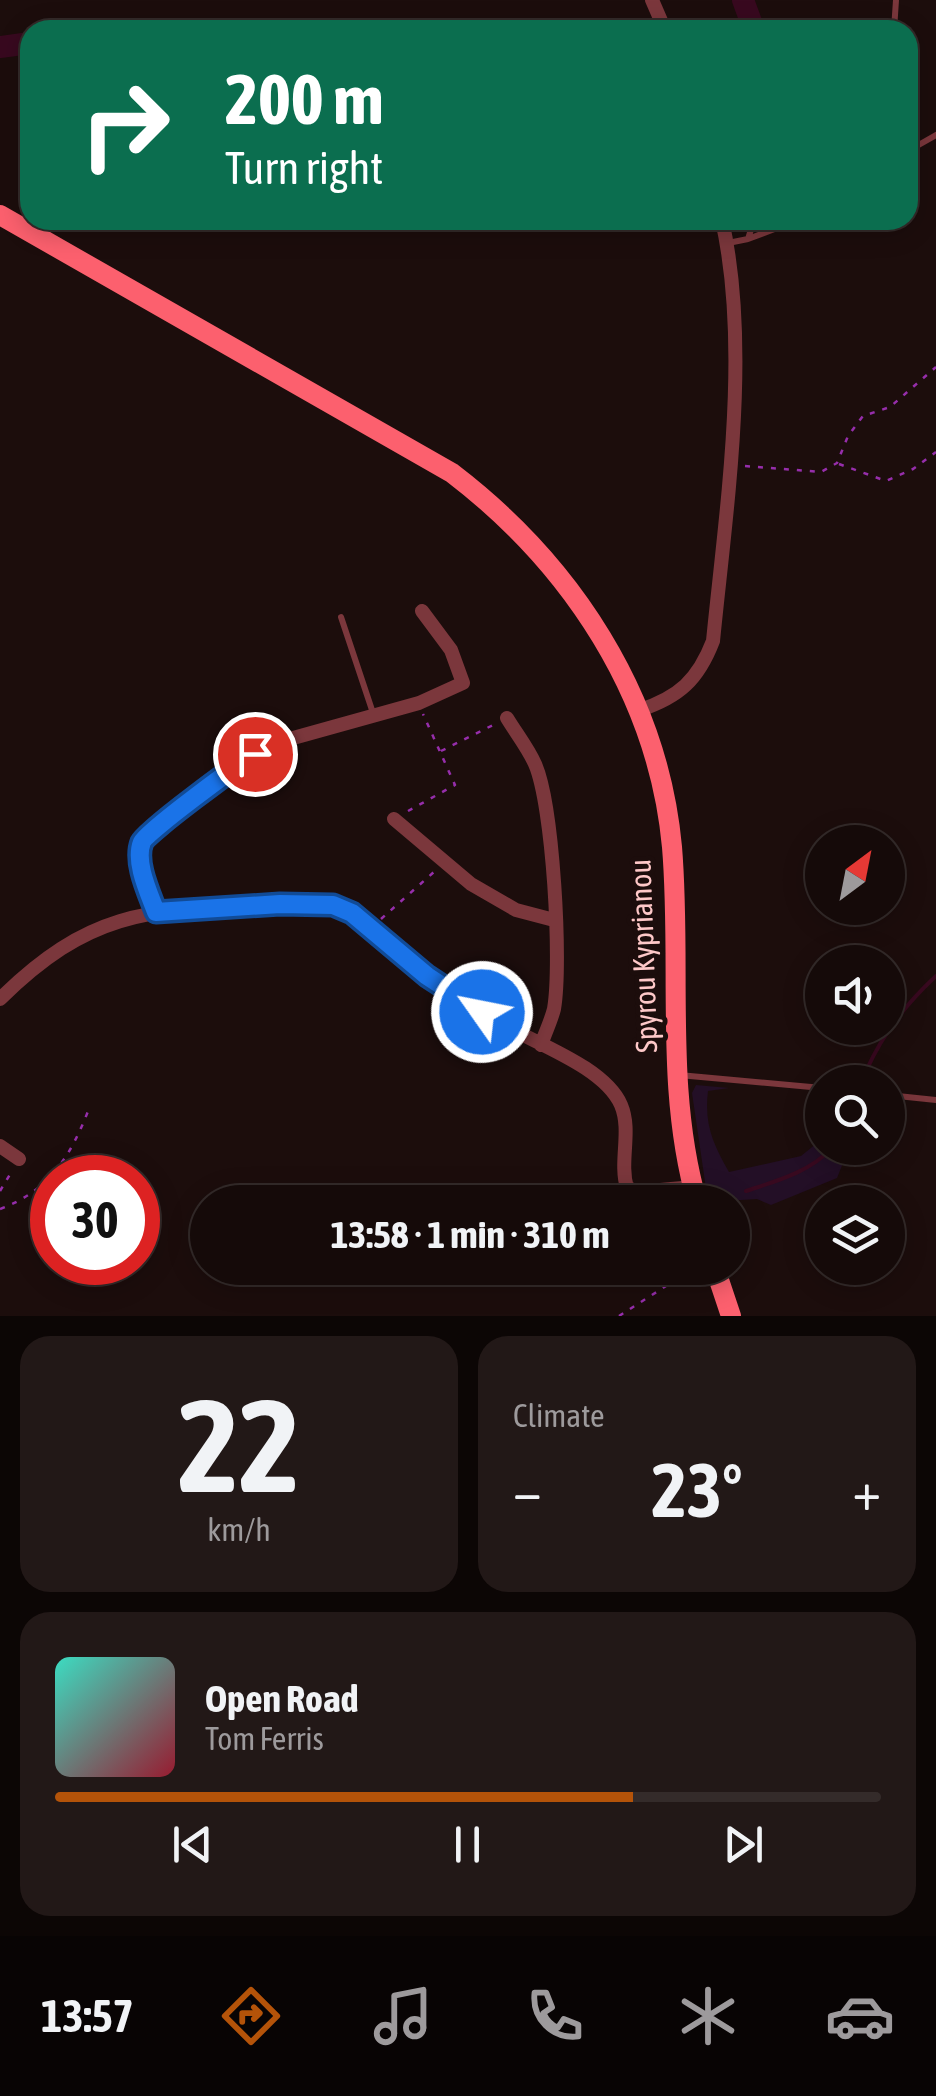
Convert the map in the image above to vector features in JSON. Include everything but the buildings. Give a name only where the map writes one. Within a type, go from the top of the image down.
[{"type":"street","name":"Spyrou Kyprianou","points":[[28,230],[452,473],[490,502],[544,556],[568,588],[608,648],[640,710],[663,789],[672,847],[678,1074],[694,1185]]},
{"type":"street","points":[[640,710],[669,700],[703,668],[713,641],[730,465],[735,340],[724,230]]},
{"type":"street","points":[[156,912],[140,854],[147,834],[228,770],[286,740],[419,703],[463,683],[450,650],[422,611]]},
{"type":"street","points":[[507,718],[535,765],[551,856],[554,1009],[540,1045]]},
{"type":"street","points":[[394,819],[471,884],[516,910],[554,920]]},
{"type":"street","points":[[0,1000],[58,948],[94,930],[156,912],[333,905],[352,913],[427,976],[584,1068],[610,1088],[622,1107],[626,1130],[622,1172],[626,1185]]},
{"type":"street","points":[[0,1146],[19,1159]]},
{"type":"street","points":[[721,1285],[731,1316]]},
{"type":"lane","points":[[748,239],[751,230]]},
{"type":"lane","points":[[727,244],[772,230]]},
{"type":"lane","points":[[341,617],[374,717]]},
{"type":"lane","points":[[678,1074],[805,1086]]},
{"type":"lane","points":[[905,1097],[936,1100]]},
{"type":"path","points":[[730,465],[821,472],[837,463],[848,436],[863,416],[890,408],[936,367]]},
{"type":"path","points":[[837,463],[886,481],[913,469],[936,452]]},
{"type":"path","points":[[394,819],[455,785],[419,703]]},
{"type":"path","points":[[439,752],[507,718]]},
{"type":"path","points":[[371,928],[444,863]]},
{"type":"path","points":[[0,1210],[29,1198],[46,1184],[79,1136],[90,1106]]},
{"type":"path","points":[[0,1191],[19,1159]]},
{"type":"path","points":[[619,1316],[667,1285]]},
{"type":"shaded area","points":[[696,1085],[729,1088],[708,1091],[707,1114],[718,1152],[729,1172],[805,1153],[805,1165],[842,1165],[837,1178],[820,1185],[805,1185],[805,1191],[771,1205],[750,1199],[750,1185],[706,1185],[692,1093]]},
{"type":"waterway","points":[[743,0],[750,20]]},
{"type":"waterway","points":[[0,47],[20,44]]},
{"type":"waterway","points":[[869,1065],[897,1019],[936,976]]},
{"type":"waterway","points":[[750,1190],[810,1165]]},
{"type":"route","points":[[255,754],[228,770],[147,834],[140,854],[156,912],[280,904],[333,905],[352,913],[427,976],[482,1012]]}]
